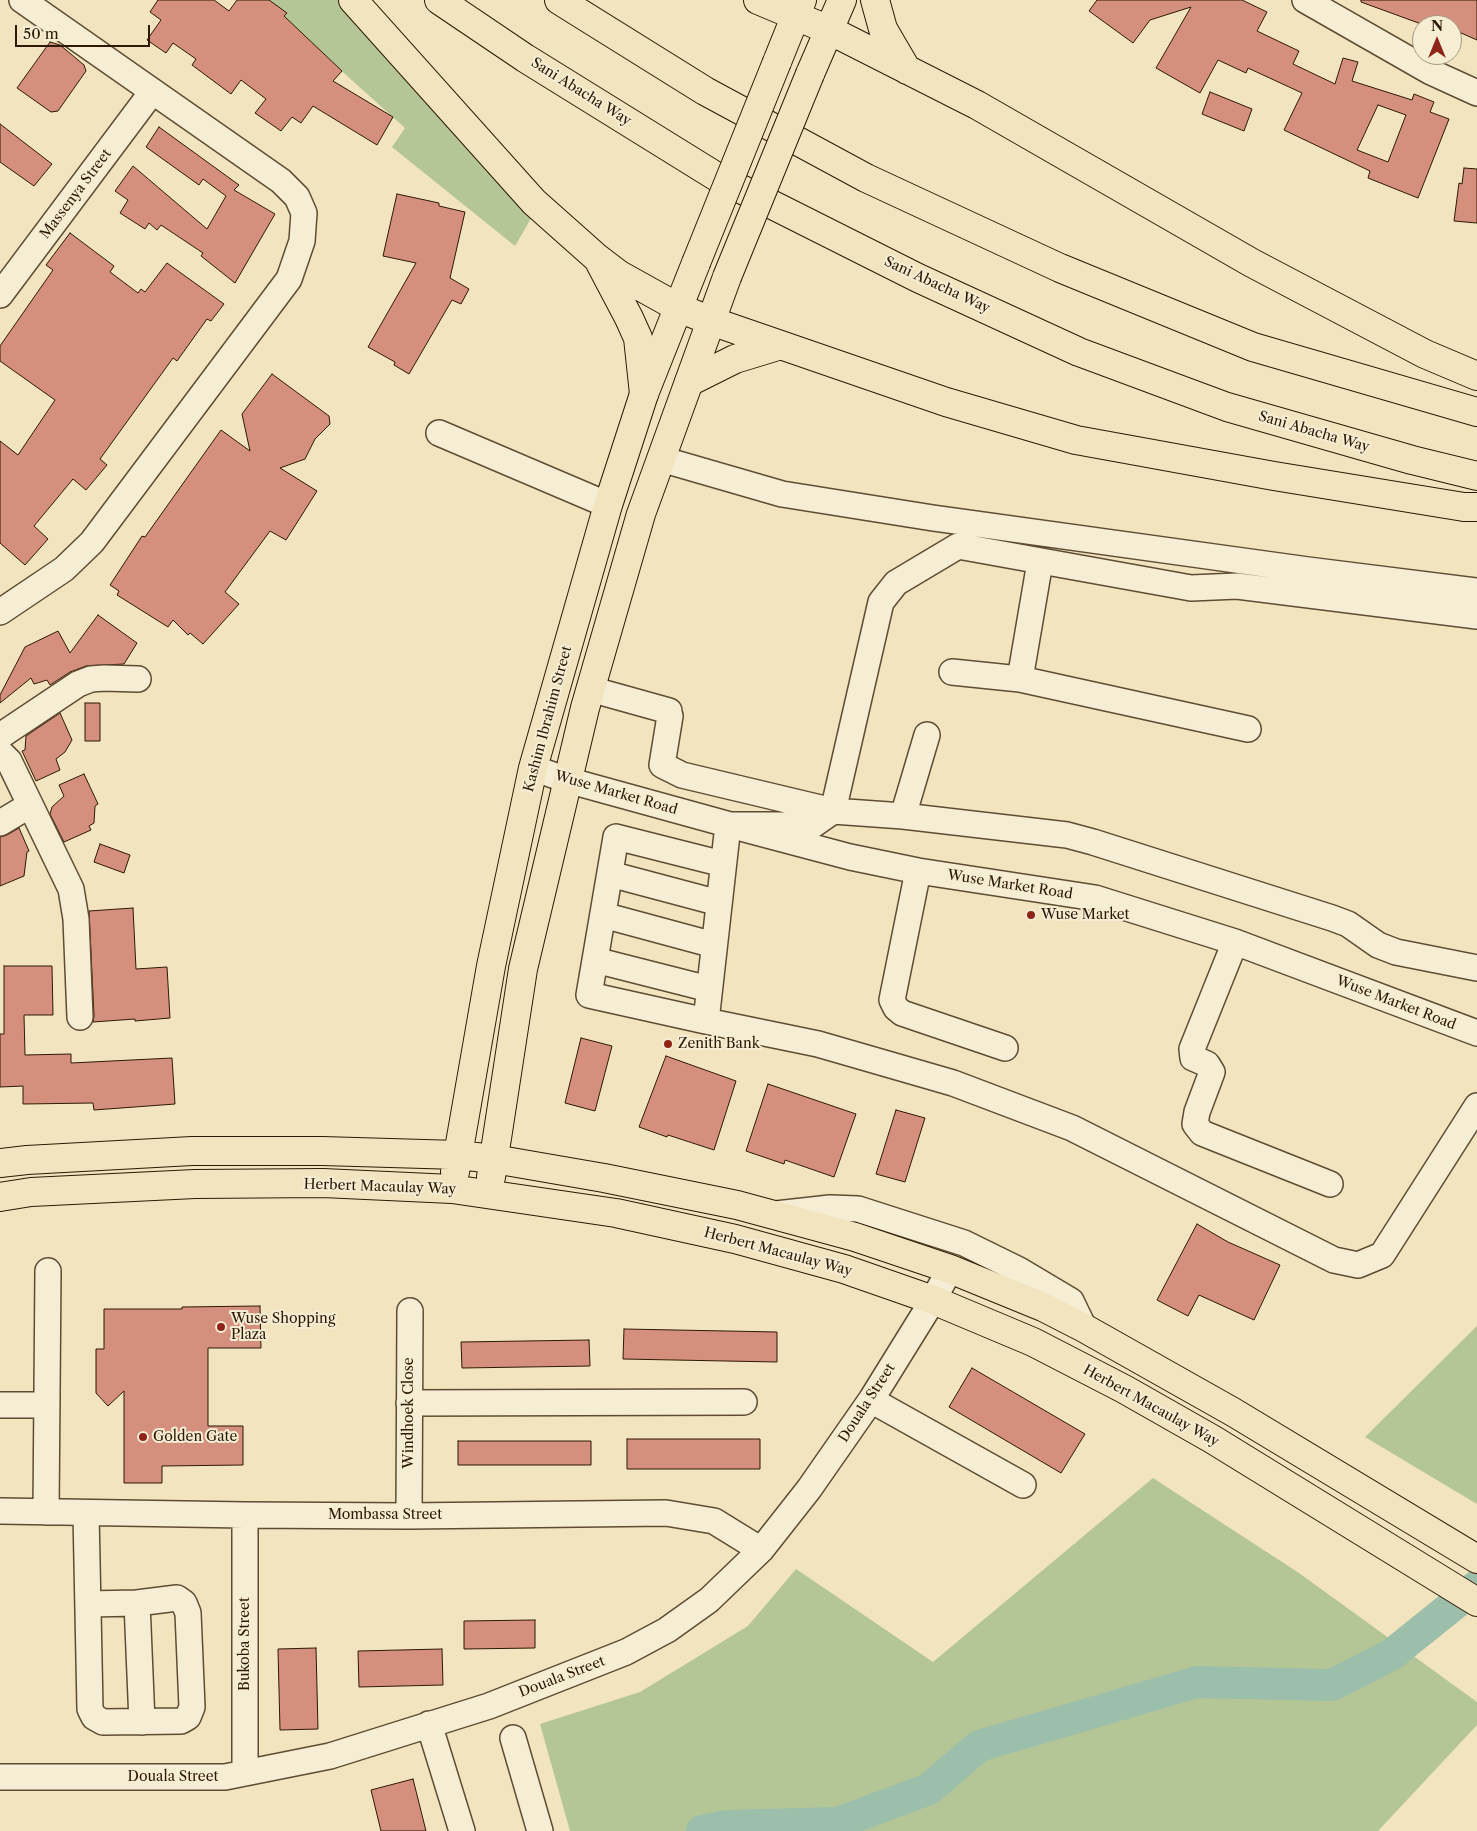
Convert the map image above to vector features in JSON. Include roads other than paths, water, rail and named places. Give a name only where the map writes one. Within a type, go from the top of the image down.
[{"type":"main road","points":[[353,0],[534,202],[597,258],[618,274],[679,308],[711,322],[946,402],[1076,440],[1274,476],[1464,507],[1477,507]]},
{"type":"main road","name":"Sani Abacha Way","points":[[439,0],[525,58],[718,176],[918,278],[1062,343],[1227,407],[1412,460],[1477,476]]},
{"type":"main road","points":[[559,0],[705,91],[866,178],[1060,268],[1253,348],[1477,412]]},
{"type":"main road","points":[[758,0],[799,8],[829,30],[977,105],[1252,263],[1425,354],[1477,376]]},
{"type":"main road","points":[[489,1194],[523,970],[590,689],[641,514],[727,277],[842,0]]},
{"type":"main road","points":[[875,0],[882,29],[907,70]]},
{"type":"main road","name":"Kashim Ibrahim Street","points":[[452,1189],[491,966],[533,768],[608,505],[644,394],[799,8]]},
{"type":"main road","points":[[597,258],[638,338],[644,394]]},
{"type":"main road","points":[[689,382],[735,359],[781,345]]},
{"type":"main road","points":[[0,1163],[192,1151],[322,1151],[458,1155],[604,1178],[737,1205],[771,1214],[855,1237],[950,1269],[1043,1307],[1233,1412],[1477,1559]]},
{"type":"main road","name":"Herbert Macaulay Way","points":[[0,1197],[40,1192],[195,1184],[323,1183],[452,1189],[616,1213],[735,1239],[844,1268],[933,1300],[1033,1342],[1124,1389],[1212,1439],[1477,1602]]},
{"type":"street","points":[[0,612],[12,606],[64,568],[92,542],[289,279],[302,241],[304,213],[297,197],[281,181],[22,0]]},
{"type":"street","points":[[1305,0],[1431,72],[1477,93]]},
{"type":"street","name":"Massenya Street","points":[[0,295],[152,92]]},
{"type":"street","points":[[439,434],[608,505]]},
{"type":"street","points":[[661,460],[782,494],[933,518],[1308,570],[1477,591]]},
{"type":"street","points":[[706,1020],[728,825],[813,824],[833,811],[881,602],[896,583],[958,546],[1191,588],[1237,586],[1477,616]]},
{"type":"street","points":[[1020,679],[1040,562]]},
{"type":"street","points":[[952,672],[1020,679],[1248,729]]},
{"type":"street","points":[[0,736],[78,684],[91,679],[138,679]]},
{"type":"street","points":[[590,689],[670,714],[662,764],[682,775],[833,811],[903,816],[1042,831],[1092,842],[1332,918],[1348,924],[1378,945],[1396,952],[1477,968]]},
{"type":"street","points":[[903,816],[927,735]]},
{"type":"street","points":[[0,752],[9,761],[71,889],[76,919],[80,1017]]},
{"type":"street","name":"Wuse Market Road","points":[[533,768],[567,780],[850,857],[918,871],[1096,898],[1235,942],[1477,1033]]},
{"type":"street","points":[[0,824],[30,805]]},
{"type":"street","points":[[723,864],[616,837],[589,995],[818,1044],[953,1083],[1072,1128],[1334,1260],[1358,1265],[1382,1255],[1477,1106]]},
{"type":"street","points":[[918,871],[892,1000],[896,1008],[902,1013],[1005,1048]]},
{"type":"street","points":[[610,874],[719,903]]},
{"type":"street","points":[[603,915],[714,945]]},
{"type":"street","points":[[1235,942],[1192,1049],[1193,1058],[1207,1064],[1212,1072],[1197,1112],[1195,1124],[1202,1133],[1330,1184]]},
{"type":"street","points":[[595,960],[709,989]]},
{"type":"street","points":[[771,1214],[830,1208],[858,1209],[964,1243],[1019,1270],[1070,1301],[1084,1328]]},
{"type":"street","name":"Douala Street","points":[[0,1777],[225,1777],[330,1756],[489,1706],[626,1652],[667,1630],[708,1600],[761,1550],[809,1489],[871,1400],[950,1269]]},
{"type":"street","points":[[46,1512],[48,1271]]},
{"type":"street","name":"Windhoek Close","points":[[409,1516],[410,1311]]},
{"type":"street","points":[[871,1400],[1023,1484]]},
{"type":"street","points":[[410,1403],[744,1402]]},
{"type":"street","points":[[0,1404],[47,1405]]},
{"type":"street","name":"Mombassa Street","points":[[0,1511],[409,1516],[666,1513],[714,1521],[761,1550]]},
{"type":"street","points":[[86,1513],[90,1709],[94,1717],[103,1722],[180,1721],[188,1717],[192,1706],[188,1613],[184,1603],[177,1598],[138,1603],[88,1604]]},
{"type":"street","name":"Bukoba Street","points":[[245,1515],[245,1773]]},
{"type":"street","points":[[138,1603],[142,1722]]},
{"type":"street","points":[[429,1724],[462,1831]]},
{"type":"street","points":[[513,1738],[540,1831]]},
{"type":"waterway","points":[[702,1831],[727,1826],[838,1823],[929,1789],[979,1746],[1197,1682],[1332,1685],[1391,1655],[1477,1586]]},
{"type":"place","name":"Wuse Market","points":[[1031,915]]},
{"type":"place","name":"Zenith Bank","points":[[668,1044]]},
{"type":"place","name":"Wuse Shopping Plaza","points":[[221,1327]]},
{"type":"place","name":"Golden Gate","points":[[143,1437]]}]
